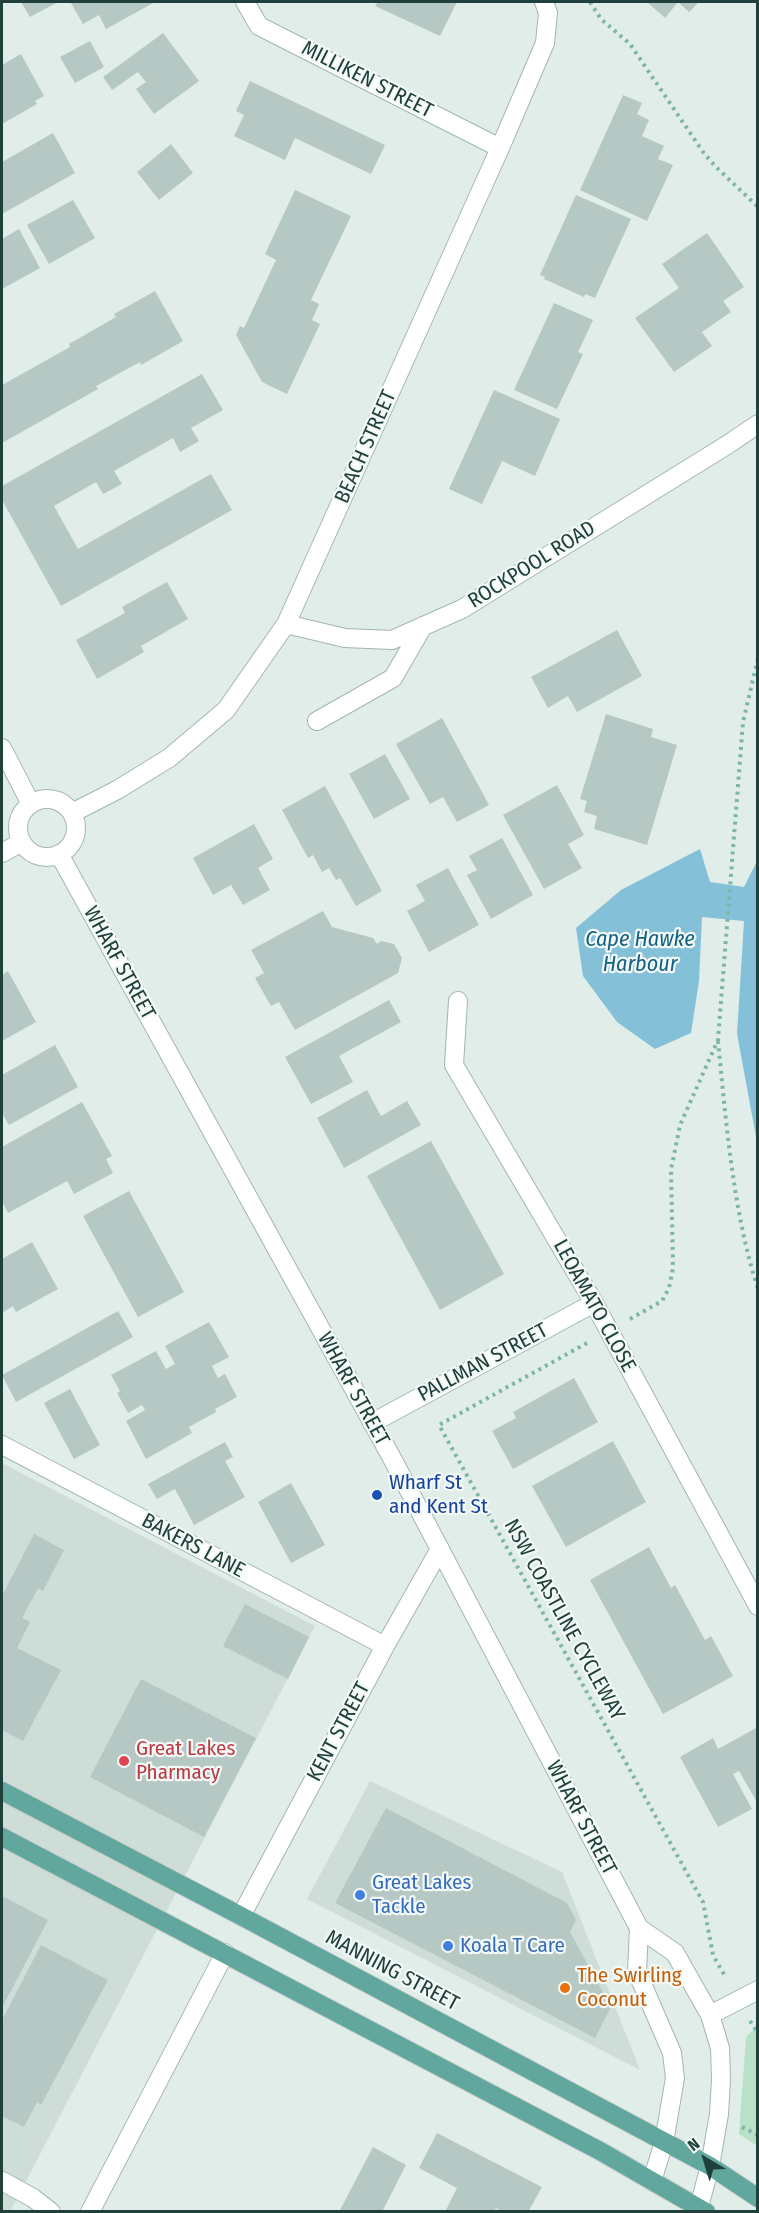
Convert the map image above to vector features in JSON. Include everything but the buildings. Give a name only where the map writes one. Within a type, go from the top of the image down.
[{"type":"main road","name":"MANNING STREET","points":[[2,1791],[710,2166],[758,2198]]},
{"type":"main road","points":[[2,1837],[225,1953],[703,2209]]},
{"type":"street","name":"MILLIKEN STREET","points":[[245,2],[259,26],[500,148]]},
{"type":"street","name":"BEACH STREET","points":[[72,813],[117,790],[169,758],[226,710],[286,624],[545,44],[548,12],[544,2]]},
{"type":"street","name":"ROCKPOOL ROAD","points":[[286,624],[345,638],[392,640],[462,609],[758,424]]},
{"type":"street","points":[[317,721],[393,678],[423,626]]},
{"type":"street","points":[[2,748],[31,804]]},
{"type":"street","points":[[41,799],[53,799],[64,804],[72,813],[76,824],[75,836],[69,847],[59,854],[49,856],[38,855],[29,850],[22,842],[19,821],[31,804],[41,799]]},
{"type":"street","points":[[2,853],[22,842]]},
{"type":"street","name":"WHARF STREET","points":[[59,854],[372,1423],[639,1928],[675,1953],[710,2014],[720,2048],[721,2080],[719,2114],[703,2209]]},
{"type":"street","name":"LEOAMATO CLOSE","points":[[458,1001],[454,1065],[594,1303],[758,1606]]},
{"type":"street","name":"PALLMAN STREET","points":[[372,1423],[594,1303]]},
{"type":"street","name":"BAKERS LANE","points":[[2,1445],[385,1646]]},
{"type":"street","name":"KENT STREET","points":[[241,1916],[385,1646],[440,1549]]},
{"type":"street","points":[[639,1928],[637,1972],[672,2053],[675,2078],[664,2142],[652,2181]]},
{"type":"street","points":[[90,2211],[225,1953]]},
{"type":"street","points":[[710,2014],[758,1990]]},
{"type":"street","points":[[2,2181],[51,2211]]},
{"type":"path","points":[[590,2],[601,19],[630,44],[709,159],[758,207]]},
{"type":"path","points":[[594,8],[597,2]]},
{"type":"path","name":"NSW COASTLINE CYCLEWAY","points":[[758,658],[742,722],[718,1040],[680,1125],[671,1170],[673,1268],[669,1288],[662,1301],[439,1425],[703,1902],[712,1954],[758,2033]]},
{"type":"path","points":[[718,1040],[727,1129],[748,1259],[758,1289]]},
{"type":"path","points":[[734,2122],[758,2135]]},
{"type":"shaded area","points":[[2,1463],[315,1626],[10,2212],[2,2211]]},
{"type":"shaded area","points":[[370,1781],[562,1872],[640,2070],[307,1899]]},
{"type":"green space","points":[[757,2026],[757,2146],[739,2134],[746,2037]]},
{"type":"water","name":"Cape Hawke Harbour","points":[[700,849],[710,882],[744,887],[756,863],[757,851],[757,1142],[737,1034],[744,921],[702,917],[699,981],[691,1033],[655,1049],[617,1022],[583,976],[576,928],[621,890]]},
{"type":"place","name":"Wharf St and Kent St","points":[[377,1495]]},
{"type":"place","name":"Great Lakes Pharmacy","points":[[124,1761]]},
{"type":"place","name":"Great Lakes Tackle","points":[[360,1895]]},
{"type":"place","name":"Koala T Care","points":[[448,1946]]},
{"type":"place","name":"The Swirling Coconut","points":[[565,1988]]}]
